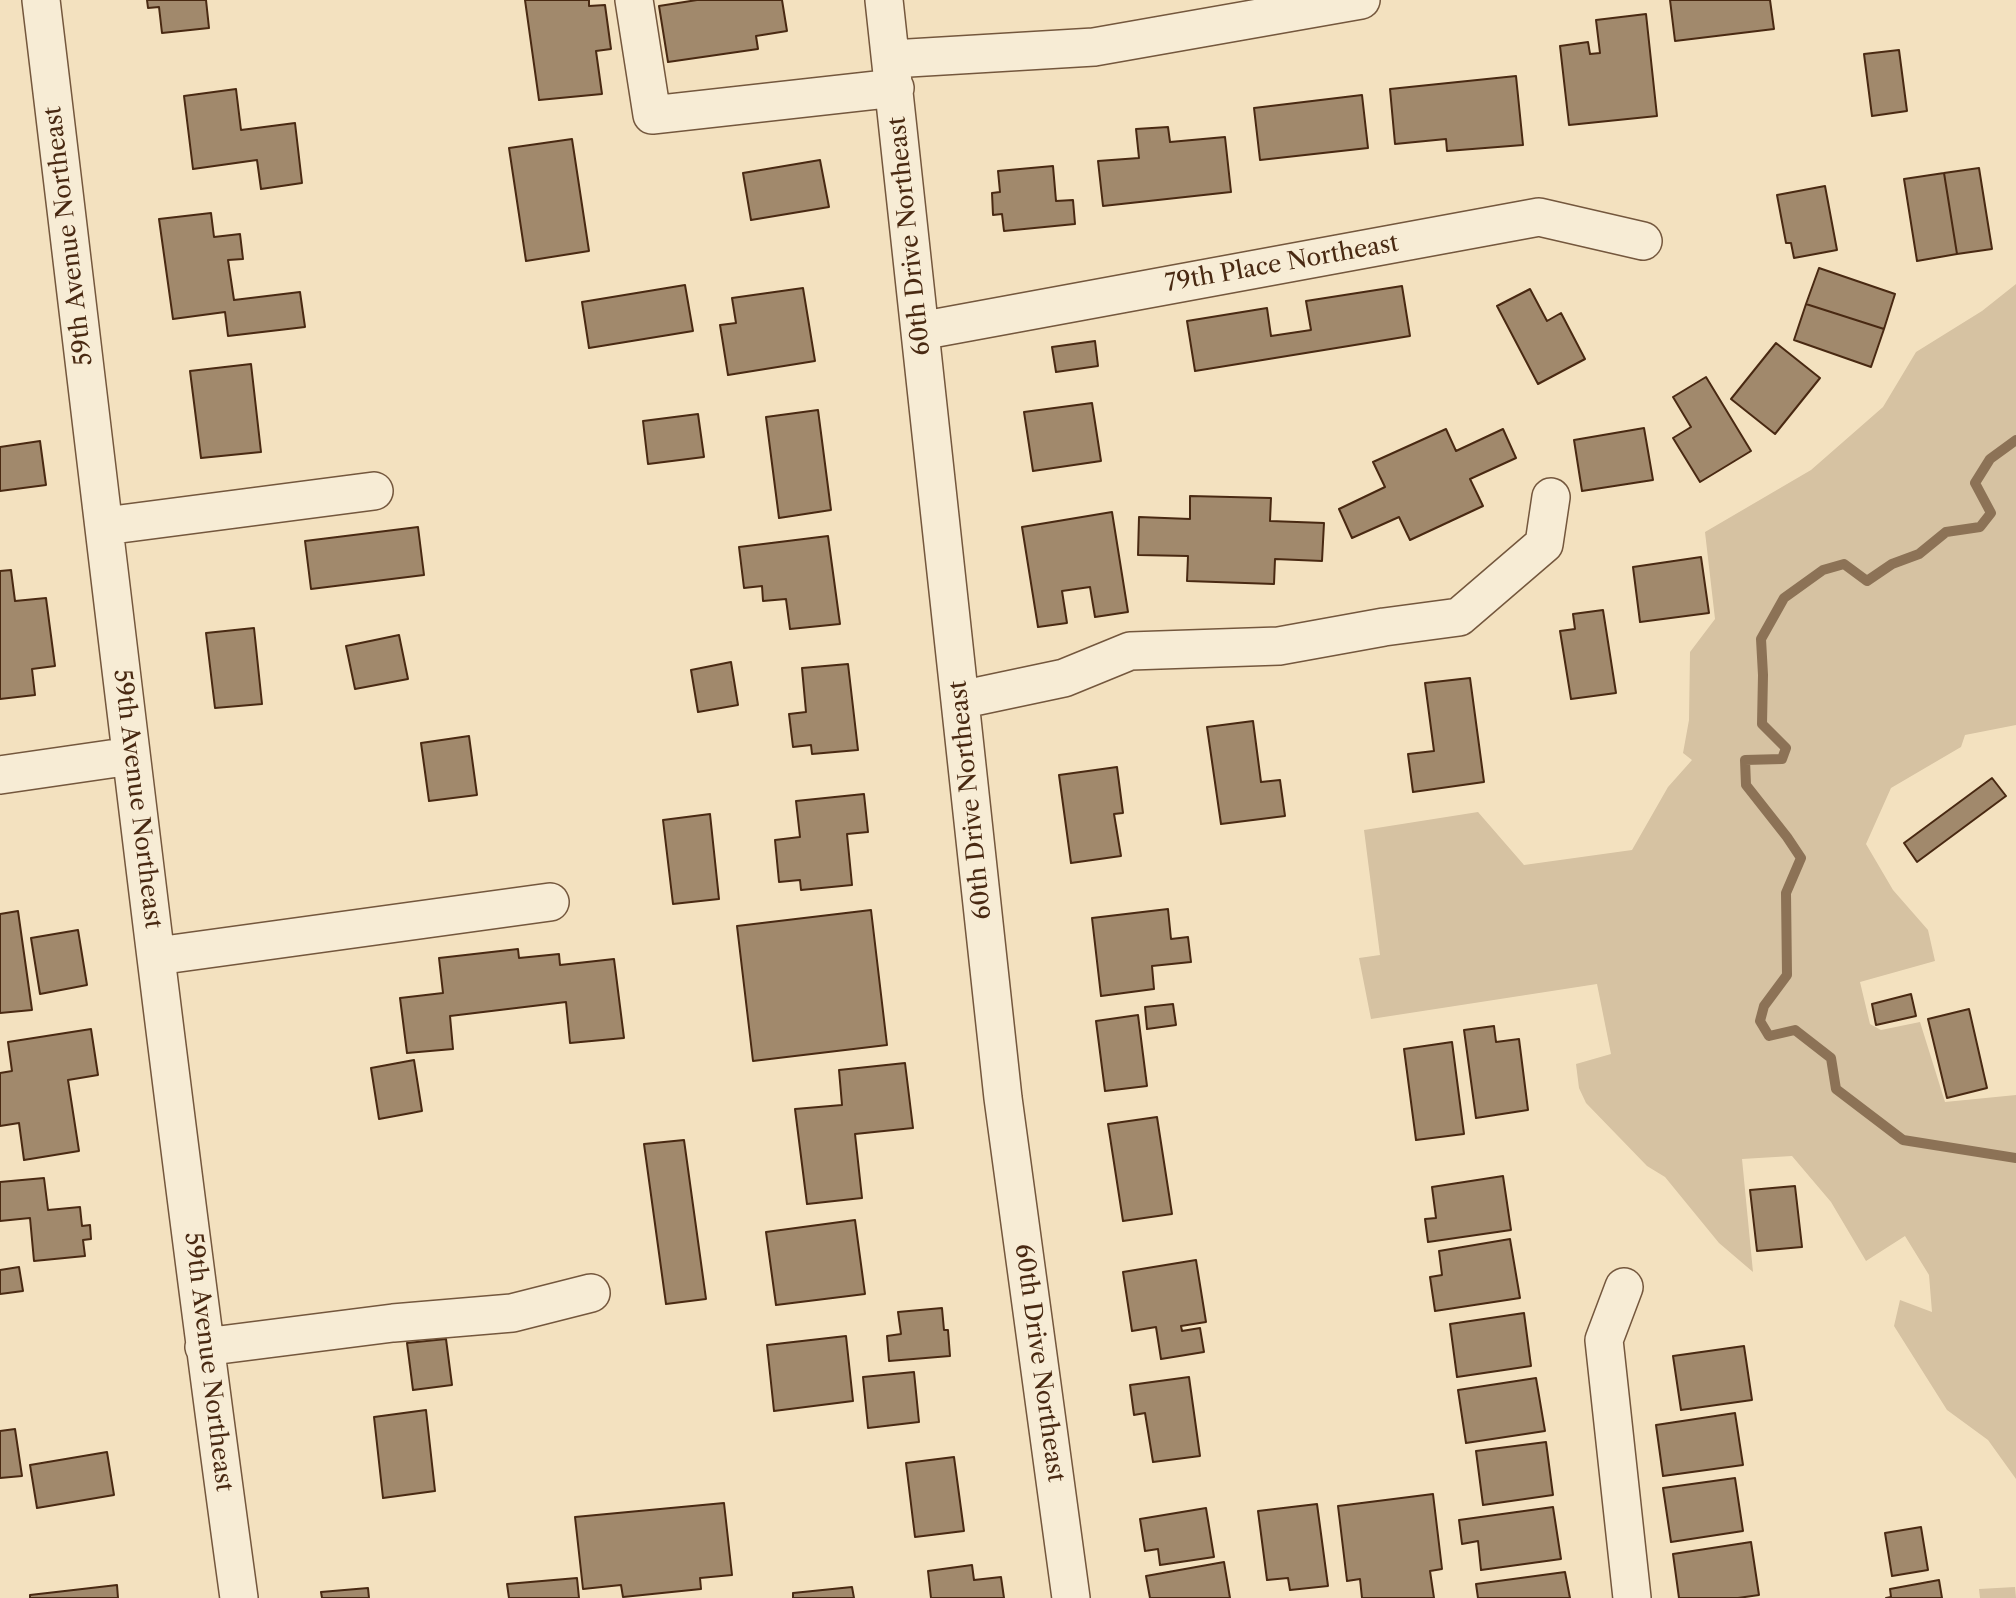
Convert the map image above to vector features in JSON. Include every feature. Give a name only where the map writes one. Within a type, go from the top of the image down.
[{"type":"street","name":"59th Avenue Northeast","points":[[41,0],[204,1347],[239,1598]]},
{"type":"street","points":[[634,0],[652,115],[894,74],[1094,47],[1361,0]]},
{"type":"street","name":"60th Drive Northeast","points":[[884,0],[1003,1098],[1071,1598]]},
{"type":"street","name":"79th Place Northeast","points":[[920,331],[1539,217],[1643,242]]},
{"type":"street","points":[[105,526],[374,491]]},
{"type":"street","points":[[960,700],[1064,678],[1130,651],[1279,646],[1459,617],[1544,544],[1551,496]]},
{"type":"street","points":[[0,775],[131,756]]},
{"type":"street","points":[[157,956],[550,902]]},
{"type":"street","points":[[1624,1287],[1604,1340],[1632,1598]]},
{"type":"street","points":[[204,1347],[393,1323],[512,1313],[591,1293]]},
{"type":"shaded area","points":[[2016,284],[2016,725],[1965,735],[1961,747],[1891,788],[1866,844],[1893,890],[1928,930],[1935,961],[1860,982],[1870,1024],[1881,1030],[1920,1022],[1945,1102],[2016,1095],[2016,1479],[1988,1440],[1947,1410],[1894,1326],[1900,1300],[1932,1312],[1929,1275],[1905,1236],[1866,1261],[1831,1202],[1792,1156],[1742,1159],[1753,1272],[1719,1243],[1665,1177],[1647,1166],[1586,1103],[1579,1088],[1576,1064],[1611,1054],[1597,984],[1371,1019],[1359,958],[1380,955],[1364,830],[1478,812],[1524,865],[1632,850],[1668,787],[1692,760],[1683,753],[1689,720],[1690,652],[1715,619],[1705,532],[1811,470],[1883,407],[1916,352],[1982,311]]},
{"type":"shaded area","points":[[2015,1587],[2016,1598],[1980,1598],[1979,1589]]},
{"type":"building","points":[[147,0],[206,0],[209,28],[162,33],[159,7],[148,8]]},
{"type":"building","points":[[525,0],[589,0],[589,6],[605,5],[611,49],[596,51],[602,94],[539,100]]},
{"type":"building","points":[[697,0],[782,0],[787,31],[756,36],[758,49],[668,62],[659,6]]},
{"type":"building","points":[[1670,0],[1770,0],[1774,29],[1675,41]]},
{"type":"building","points":[[1646,14],[1657,116],[1569,125],[1560,46],[1588,42],[1590,54],[1600,53],[1596,20]]},
{"type":"building","points":[[1899,50],[1907,111],[1872,116],[1864,54]]},
{"type":"building","points":[[1516,76],[1523,145],[1447,151],[1446,139],[1395,144],[1390,89]]},
{"type":"building","points":[[236,89],[241,130],[295,123],[302,183],[261,189],[257,160],[193,169],[184,96]]},
{"type":"building","points":[[1362,95],[1368,148],[1260,160],[1254,108]]},
{"type":"building","points":[[1168,127],[1170,142],[1225,137],[1231,192],[1103,206],[1098,161],[1139,158],[1136,129]]},
{"type":"building","points":[[572,139],[589,251],[526,261],[509,148]]},
{"type":"building","points":[[820,160],[829,207],[751,220],[743,173]]},
{"type":"building","points":[[1053,166],[1056,201],[1073,200],[1075,224],[1004,231],[1002,214],[993,215],[992,193],[1000,192],[998,171]]},
{"type":"building","points":[[1979,168],[1992,249],[1957,254],[1944,173]]},
{"type":"building","points":[[1944,173],[1957,254],[1917,261],[1904,179]]},
{"type":"building","points":[[1825,186],[1837,250],[1794,258],[1791,243],[1786,243],[1777,195]]},
{"type":"building","points":[[211,213],[214,237],[240,234],[243,259],[228,260],[234,300],[300,292],[305,327],[228,336],[225,312],[173,319],[159,219]]},
{"type":"building","points":[[1819,268],[1895,294],[1884,329],[1806,304]]},
{"type":"building","points":[[685,285],[693,331],[589,348],[582,302]]},
{"type":"building","points":[[1402,286],[1410,336],[1195,371],[1187,321],[1267,308],[1271,336],[1311,330],[1306,301]]},
{"type":"building","points":[[803,288],[815,361],[728,375],[720,325],[736,323],[732,298]]},
{"type":"building","points":[[1530,289],[1547,321],[1561,313],[1585,359],[1538,384],[1497,306]]},
{"type":"building","points":[[1806,304],[1884,329],[1871,367],[1794,340]]},
{"type":"building","points":[[1095,341],[1098,366],[1056,372],[1052,347]]},
{"type":"building","points":[[1776,343],[1820,378],[1775,434],[1731,399]]},
{"type":"building","points":[[251,364],[261,452],[201,458],[190,371]]},
{"type":"building","points":[[1706,377],[1751,451],[1700,482],[1673,438],[1691,427],[1673,397]]},
{"type":"building","points":[[1092,403],[1101,461],[1033,471],[1024,412]]},
{"type":"building","points":[[818,410],[831,510],[779,518],[766,417]]},
{"type":"building","points":[[698,414],[704,457],[648,464],[643,421]]},
{"type":"building","points":[[1644,428],[1653,480],[1582,491],[1574,440]]},
{"type":"building","points":[[1446,429],[1456,451],[1503,429],[1516,458],[1470,479],[1483,506],[1410,540],[1399,517],[1352,538],[1339,509],[1385,487],[1373,462]]},
{"type":"building","points":[[40,441],[46,485],[0,491],[0,447]]},
{"type":"building","points":[[1190,496],[1271,498],[1270,521],[1324,523],[1322,561],[1275,559],[1274,584],[1187,581],[1188,556],[1138,555],[1139,517],[1190,519]]},
{"type":"building","points":[[1112,512],[1128,612],[1095,617],[1090,587],[1062,591],[1067,623],[1038,627],[1022,527]]},
{"type":"building","points":[[418,527],[424,575],[311,589],[305,541]]},
{"type":"building","points":[[828,536],[840,624],[790,629],[786,599],[763,601],[762,586],[744,588],[739,547]]},
{"type":"building","points":[[1701,557],[1709,613],[1640,622],[1633,567]]},
{"type":"building","points":[[11,570],[15,601],[46,598],[55,666],[32,669],[35,695],[0,699],[0,571]]},
{"type":"building","points":[[1603,610],[1616,693],[1571,699],[1560,631],[1575,629],[1573,614]]},
{"type":"building","points":[[254,628],[262,704],[215,708],[206,633]]},
{"type":"building","points":[[399,635],[408,679],[355,689],[346,646]]},
{"type":"building","points":[[731,662],[738,705],[698,712],[691,670]]},
{"type":"building","points":[[848,664],[858,750],[812,754],[811,745],[793,747],[789,714],[806,712],[802,668]]},
{"type":"building","points":[[1470,678],[1484,782],[1413,792],[1408,754],[1434,751],[1425,683]]},
{"type":"building","points":[[1253,721],[1261,782],[1280,780],[1285,816],[1221,824],[1207,727]]},
{"type":"building","points":[[469,736],[477,795],[429,801],[421,743]]},
{"type":"building","points":[[1117,767],[1123,813],[1114,814],[1121,856],[1071,863],[1059,775]]},
{"type":"building","points":[[1992,778],[2006,796],[1917,862],[1904,843]]},
{"type":"building","points":[[864,794],[868,832],[847,834],[852,885],[801,890],[800,880],[779,882],[775,840],[800,837],[796,801]]},
{"type":"building","points":[[710,814],[719,899],[673,904],[663,820]]},
{"type":"building","points":[[1168,909],[1171,939],[1188,937],[1191,962],[1152,966],[1154,989],[1101,996],[1092,918]]},
{"type":"building","points":[[871,910],[887,1045],[753,1061],[737,926]]},
{"type":"building","points":[[18,911],[32,1010],[0,1013],[0,914]]},
{"type":"building","points":[[78,930],[87,985],[40,994],[31,938]]},
{"type":"building","points":[[518,949],[519,958],[559,954],[560,965],[614,959],[624,1038],[570,1043],[566,1002],[450,1016],[453,1049],[407,1053],[400,998],[443,993],[439,958]]},
{"type":"building","points":[[1911,994],[1916,1016],[1876,1025],[1872,1004]]},
{"type":"building","points":[[1173,1004],[1176,1025],[1147,1029],[1145,1007]]},
{"type":"building","points":[[1969,1009],[1987,1088],[1947,1098],[1928,1019]]},
{"type":"building","points":[[1138,1015],[1147,1086],[1105,1091],[1096,1021]]},
{"type":"building","points":[[1494,1026],[1496,1042],[1519,1039],[1528,1110],[1476,1118],[1464,1030]]},
{"type":"building","points":[[91,1029],[98,1075],[68,1080],[79,1151],[24,1160],[19,1123],[0,1126],[0,1073],[12,1071],[8,1042]]},
{"type":"building","points":[[1452,1042],[1464,1134],[1416,1140],[1404,1049]]},
{"type":"building","points":[[414,1060],[422,1111],[379,1119],[371,1068]]},
{"type":"building","points":[[905,1063],[913,1128],[855,1134],[862,1198],[807,1204],[795,1109],[842,1105],[839,1070]]},
{"type":"building","points":[[1157,1117],[1172,1214],[1123,1221],[1108,1124]]},
{"type":"building","points":[[684,1140],[706,1299],[666,1304],[644,1144]]},
{"type":"building","points":[[1503,1176],[1511,1230],[1428,1242],[1425,1219],[1436,1218],[1432,1187]]},
{"type":"building","points":[[44,1178],[48,1210],[80,1207],[82,1226],[90,1225],[91,1239],[83,1240],[85,1256],[34,1261],[30,1218],[0,1221],[0,1182]]},
{"type":"building","points":[[1795,1186],[1802,1247],[1757,1251],[1750,1190]]},
{"type":"building","points":[[855,1220],[865,1294],[776,1305],[766,1232]]},
{"type":"building","points":[[1510,1239],[1520,1298],[1435,1311],[1430,1277],[1442,1275],[1439,1251]]},
{"type":"building","points":[[1196,1260],[1206,1322],[1181,1326],[1182,1331],[1200,1328],[1204,1352],[1161,1359],[1156,1327],[1132,1331],[1123,1272]]},
{"type":"building","points":[[19,1267],[23,1291],[0,1294],[0,1270]]},
{"type":"building","points":[[942,1308],[944,1330],[948,1330],[950,1356],[889,1361],[887,1336],[901,1334],[898,1312]]},
{"type":"building","points":[[1524,1313],[1531,1366],[1457,1377],[1450,1324]]},
{"type":"building","points":[[846,1336],[853,1401],[774,1411],[767,1345]]},
{"type":"building","points":[[446,1339],[452,1385],[413,1390],[407,1343]]},
{"type":"building","points":[[1744,1346],[1752,1400],[1681,1410],[1673,1356]]},
{"type":"building","points":[[914,1372],[919,1422],[868,1428],[863,1377]]},
{"type":"building","points":[[1189,1377],[1200,1456],[1153,1462],[1145,1413],[1134,1415],[1130,1385]]},
{"type":"building","points":[[1536,1378],[1545,1431],[1466,1443],[1458,1390]]},
{"type":"building","points":[[426,1410],[435,1491],[383,1498],[374,1417]]},
{"type":"building","points":[[1735,1413],[1743,1465],[1663,1476],[1656,1425]]},
{"type":"building","points":[[15,1429],[22,1476],[0,1478],[0,1431]]},
{"type":"building","points":[[1546,1442],[1553,1495],[1483,1505],[1476,1451]]},
{"type":"building","points":[[107,1452],[114,1495],[37,1508],[30,1465]]},
{"type":"building","points":[[954,1457],[964,1531],[915,1537],[906,1463]]},
{"type":"building","points":[[1735,1478],[1743,1531],[1671,1542],[1663,1488]]},
{"type":"building","points":[[1433,1494],[1442,1569],[1430,1571],[1434,1598],[1362,1598],[1360,1579],[1347,1581],[1338,1506]]},
{"type":"building","points":[[724,1503],[732,1575],[700,1578],[701,1589],[623,1597],[621,1585],[583,1589],[575,1517]]},
{"type":"building","points":[[1317,1504],[1328,1586],[1290,1590],[1288,1578],[1267,1580],[1258,1511]]},
{"type":"building","points":[[1553,1507],[1561,1559],[1481,1570],[1478,1541],[1462,1544],[1459,1520]]},
{"type":"building","points":[[1206,1508],[1214,1557],[1160,1565],[1158,1549],[1145,1551],[1140,1519]]},
{"type":"building","points":[[1921,1527],[1928,1570],[1892,1576],[1885,1533]]},
{"type":"building","points":[[1751,1542],[1759,1595],[1738,1598],[1679,1598],[1673,1554]]},
{"type":"building","points":[[1224,1562],[1230,1598],[1150,1598],[1146,1576]]},
{"type":"building","points":[[972,1565],[974,1580],[1001,1577],[1004,1598],[931,1598],[928,1571]]},
{"type":"building","points":[[1565,1572],[1570,1598],[1478,1598],[1476,1584]]},
{"type":"building","points":[[577,1578],[579,1598],[509,1598],[507,1584]]},
{"type":"building","points":[[1939,1580],[1942,1598],[1886,1598],[1891,1597],[1890,1589]]},
{"type":"building","points":[[117,1585],[118,1598],[30,1598],[30,1595]]},
{"type":"building","points":[[852,1587],[854,1598],[793,1598],[793,1593]]},
{"type":"building","points":[[368,1588],[369,1598],[322,1598],[321,1592]]},
{"type":"waterway","points":[[2016,440],[1990,459],[1975,483],[1991,513],[1980,527],[1946,532],[1919,554],[1892,564],[1867,581],[1844,564],[1823,570],[1784,598],[1761,639],[1762,724],[1786,748],[1782,759],[1745,760],[1746,785],[1801,858],[1786,893],[1787,975],[1764,1006],[1760,1021],[1769,1036],[1795,1030],[1831,1058],[1836,1089],[1903,1140],[2016,1158]]}]
